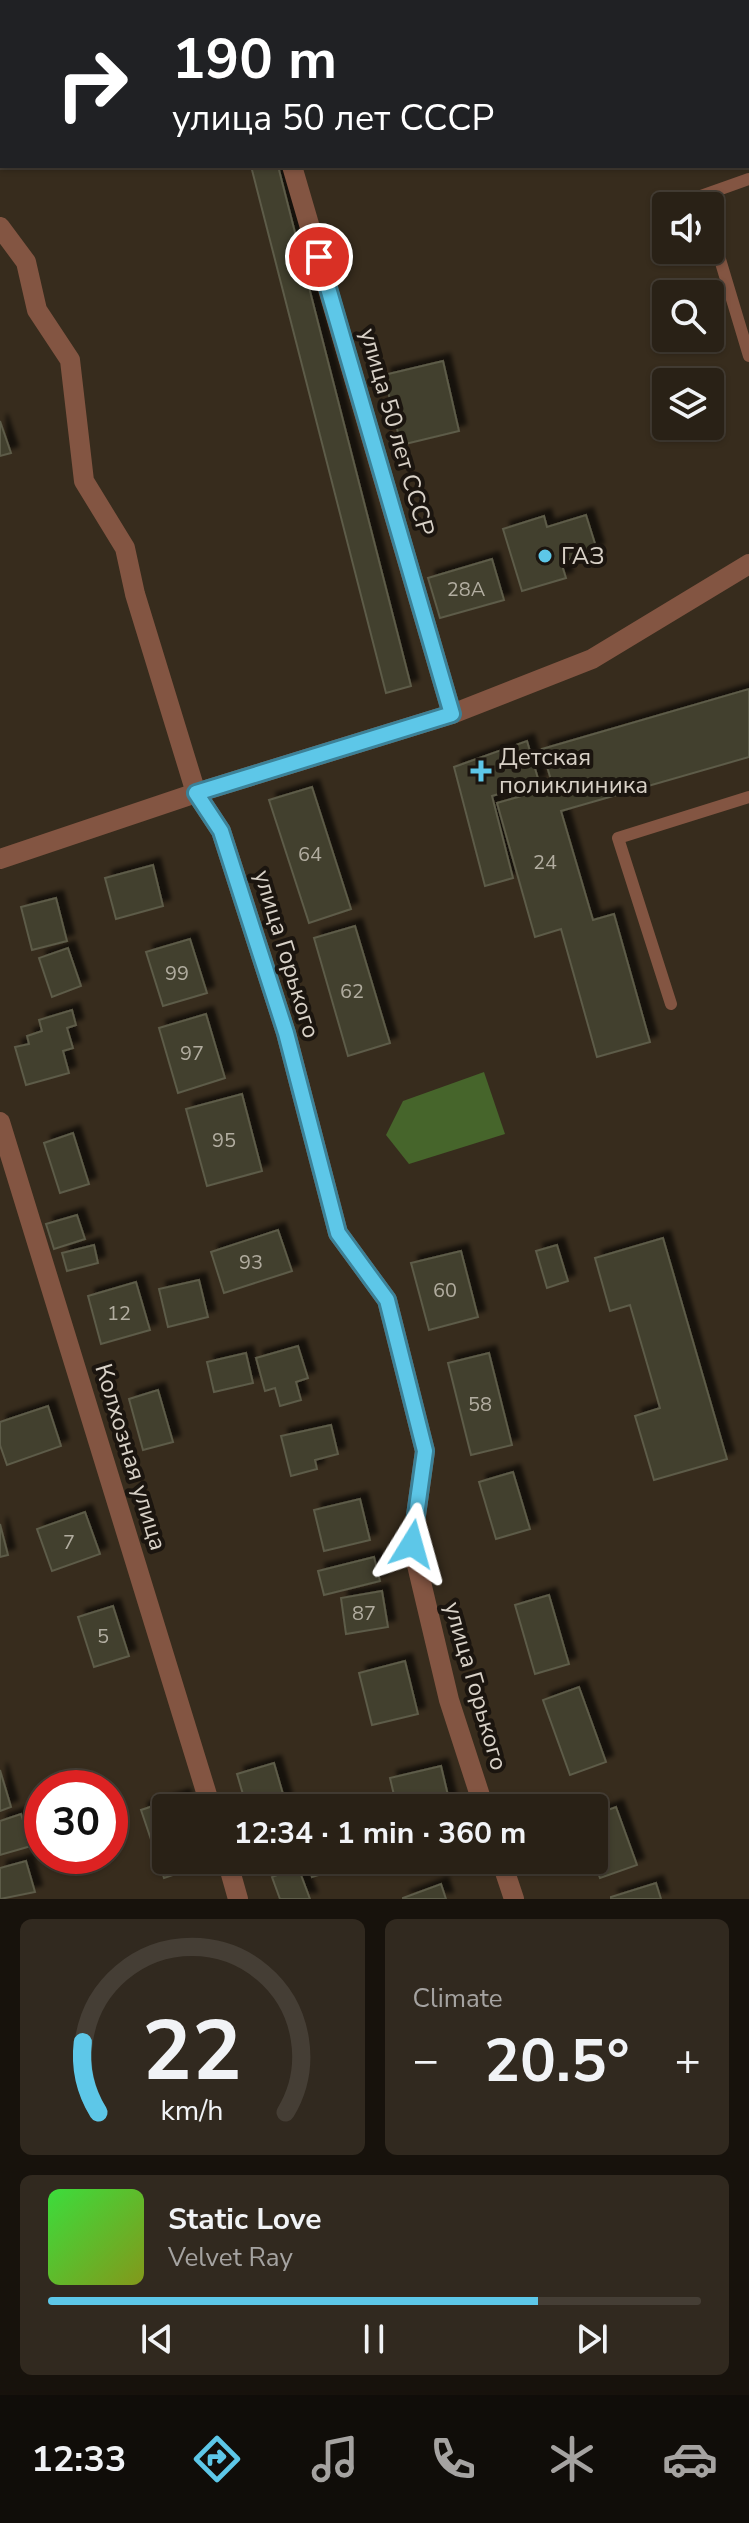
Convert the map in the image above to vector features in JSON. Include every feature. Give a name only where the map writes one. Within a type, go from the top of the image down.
[{"type":"street","name":"улица 50 лет СССР","points":[[293,168],[452,714]]},
{"type":"street","name":"улица Горького","points":[[0,227],[26,262],[37,310],[70,360],[84,481],[125,548],[135,594],[196,793],[221,831],[286,1033],[338,1233],[387,1300],[425,1451],[412,1544],[449,1700],[479,1794]]},
{"type":"street","points":[[0,859],[196,793],[452,714],[592,659],[749,564]]},
{"type":"street","name":"Колхозная улица","points":[[0,1122],[207,1794]]},
{"type":"street","points":[[231,1874],[238,1899]]},
{"type":"street","points":[[506,1874],[514,1899]]},
{"type":"lane","points":[[712,192],[749,179]]},
{"type":"lane","points":[[724,264],[744,319],[749,356]]},
{"type":"lane","points":[[671,1004],[618,838],[749,797]]},
{"type":"shaded area","points":[[484,1072],[505,1134],[409,1164],[386,1135],[403,1101]]},
{"type":"building","points":[[252,168],[279,168],[411,686],[386,693]]},
{"type":"building","points":[[443,361],[459,431],[401,445],[384,375]]},
{"type":"building","points":[[0,421],[11,453],[0,456]]},
{"type":"building","name":"ГАЗ","points":[[586,515],[597,550],[561,562],[566,578],[522,591],[503,529],[544,516],[547,527]]},
{"type":"building","points":[[492,559],[504,600],[440,618],[428,578]]},
{"type":"building","points":[[749,689],[749,757],[561,811],[593,920],[614,914],[650,1042],[597,1057],[561,929],[535,937],[497,803],[553,787],[542,749]]},
{"type":"building","points":[[527,741],[539,782],[492,796],[513,878],[485,886],[454,767]]},
{"type":"building","points":[[312,787],[351,909],[309,923],[269,800]]},
{"type":"building","points":[[153,865],[163,906],[116,919],[105,878]]},
{"type":"building","points":[[56,898],[67,941],[32,950],[21,907]]},
{"type":"building","points":[[355,926],[390,1043],[348,1056],[314,938]]},
{"type":"building","points":[[190,939],[207,993],[163,1006],[146,952]]},
{"type":"building","points":[[68,948],[81,986],[52,997],[39,958]]},
{"type":"building","points":[[72,1010],[76,1025],[67,1028],[73,1048],[63,1051],[69,1073],[26,1085],[15,1047],[29,1044],[27,1036],[42,1031],[39,1020]]},
{"type":"building","points":[[206,1014],[225,1078],[178,1093],[159,1028]]},
{"type":"building","points":[[242,1094],[262,1171],[207,1186],[186,1109]]},
{"type":"building","points":[[73,1133],[89,1184],[60,1193],[44,1143]]},
{"type":"building","points":[[77,1215],[85,1239],[54,1249],[46,1224]]},
{"type":"building","points":[[278,1230],[292,1271],[224,1293],[211,1252]]},
{"type":"building","points":[[663,1238],[727,1459],[654,1480],[635,1416],[660,1408],[630,1305],[610,1311],[595,1258]]},
{"type":"building","points":[[94,1245],[98,1263],[67,1271],[62,1253]]},
{"type":"building","points":[[557,1245],[568,1281],[547,1288],[536,1251]]},
{"type":"building","points":[[461,1251],[478,1317],[429,1330],[411,1263]]},
{"type":"building","points":[[199,1280],[208,1317],[168,1327],[159,1289]]},
{"type":"building","points":[[136,1282],[150,1330],[101,1344],[88,1296]]},
{"type":"building","points":[[298,1346],[308,1378],[296,1382],[301,1400],[280,1406],[275,1388],[265,1391],[256,1358]]},
{"type":"building","points":[[246,1353],[253,1383],[214,1392],[207,1362]]},
{"type":"building","points":[[489,1353],[512,1445],[471,1455],[448,1363]]},
{"type":"building","points":[[158,1390],[173,1442],[143,1450],[129,1399]]},
{"type":"building","points":[[48,1406],[61,1446],[7,1465],[0,1445],[0,1422]]},
{"type":"building","points":[[331,1425],[338,1454],[315,1460],[317,1469],[291,1476],[281,1436]]},
{"type":"building","points":[[513,1472],[530,1529],[496,1539],[479,1482]]},
{"type":"building","points":[[360,1499],[370,1540],[324,1551],[314,1510]]},
{"type":"building","points":[[85,1512],[100,1554],[52,1571],[37,1529]]},
{"type":"building","points":[[0,1524],[8,1555],[0,1557]]},
{"type":"building","points":[[374,1557],[380,1581],[324,1595],[318,1571]]},
{"type":"building","points":[[382,1591],[388,1627],[346,1634],[341,1598]]},
{"type":"building","points":[[549,1595],[569,1664],[535,1674],[515,1605]]},
{"type":"building","points":[[113,1606],[129,1656],[94,1667],[78,1617]]},
{"type":"building","points":[[405,1661],[418,1714],[372,1725],[359,1673]]},
{"type":"building","points":[[579,1687],[606,1762],[570,1775],[543,1700]]},
{"type":"building","points":[[274,1763],[283,1794],[243,1794],[237,1774]]},
{"type":"building","points":[[441,1766],[448,1794],[394,1794],[390,1778]]},
{"type":"building","points":[[0,1770],[11,1807],[0,1811]]},
{"type":"building","points":[[152,1806],[152,1843],[141,1810]]},
{"type":"building","points":[[616,1807],[637,1865],[600,1878],[598,1874],[608,1874],[608,1810]]},
{"type":"building","points":[[21,1814],[24,1848],[0,1855],[0,1821]]},
{"type":"building","points":[[24,1862],[24,1874],[30,1874],[35,1892],[0,1899],[0,1868]]},
{"type":"building","points":[[301,1874],[310,1899],[280,1899],[272,1877]]},
{"type":"building","points":[[656,1883],[661,1899],[611,1899],[611,1897]]},
{"type":"building","points":[[441,1884],[446,1899],[403,1899],[403,1898]]},
{"type":"place","name":"ГАЗ","points":[[545,556]]},
{"type":"place","name":"Детская поликлиника","points":[[481,771]]},
{"type":"route","points":[[319,257],[452,714],[196,793],[221,831],[286,1033],[338,1233],[387,1300],[425,1451],[412,1544]]}]
